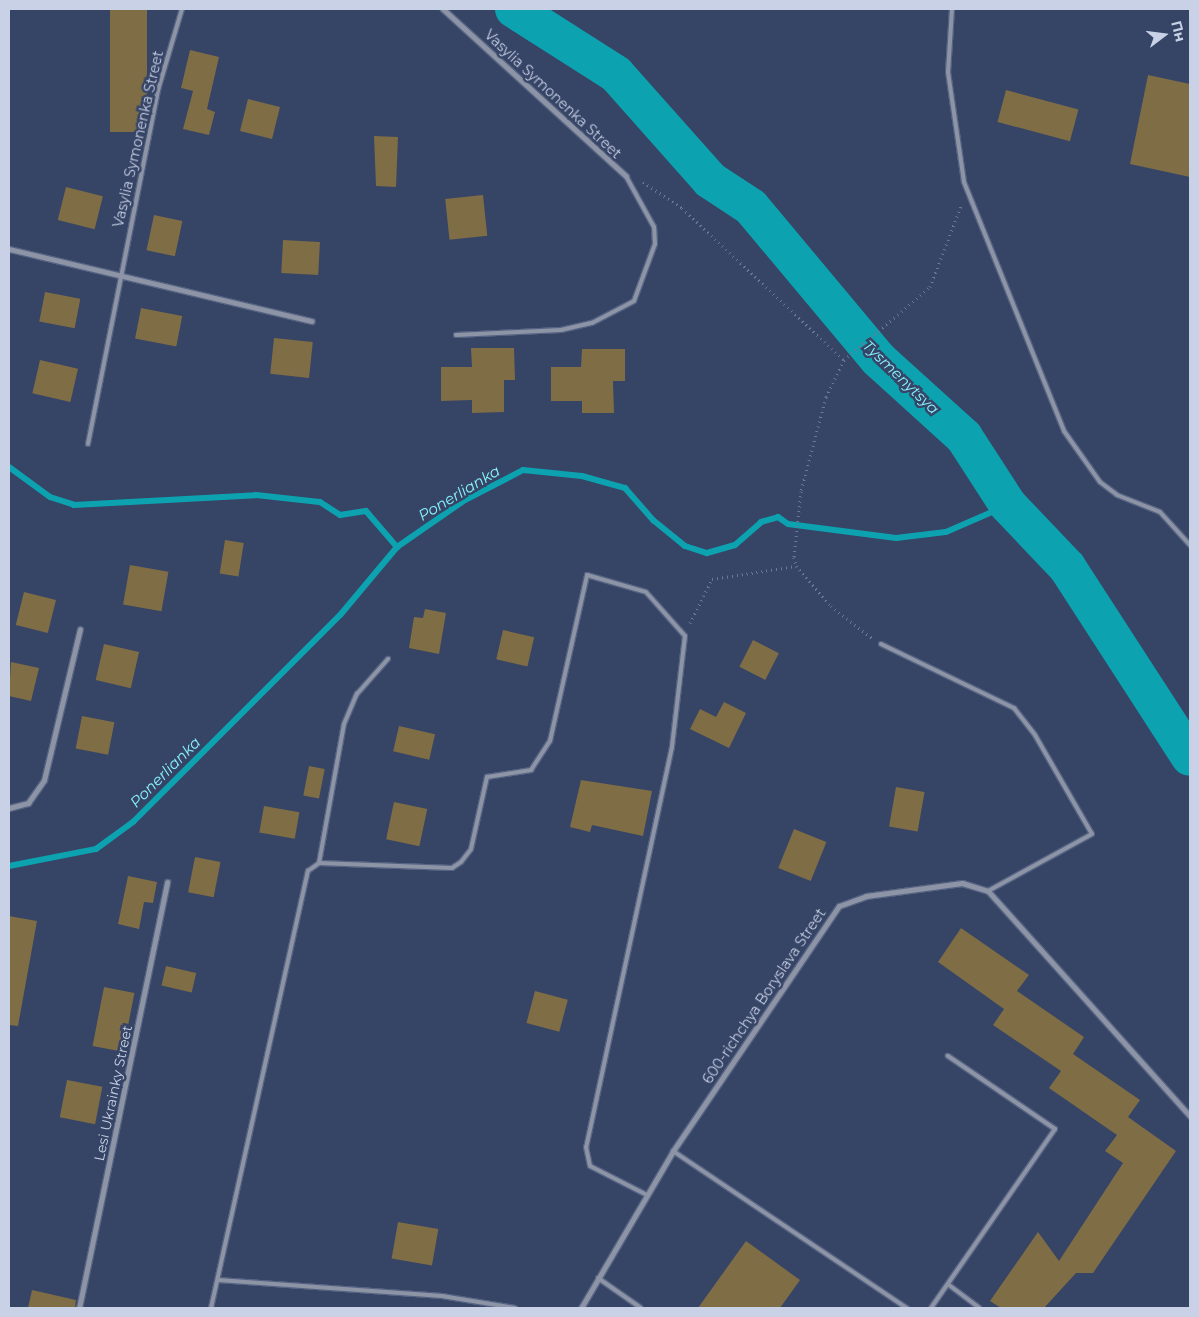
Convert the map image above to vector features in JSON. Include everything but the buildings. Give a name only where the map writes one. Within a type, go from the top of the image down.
[{"type":"street","name":"Vasylia Symonenka Street","points":[[444,9],[626,176]]},
{"type":"street","points":[[9,249],[312,321]]},
{"type":"street","points":[[9,808],[28,803],[44,780],[80,629]]},
{"type":"street","name":"Lesi Ukrainky Street","points":[[79,1308],[167,882]]},
{"type":"street","name":"600-richchya Boryslava Street","points":[[581,1308],[673,1151],[839,906],[866,896],[962,883],[988,891]]},
{"type":"street","points":[[988,891],[1190,1116]]},
{"type":"lane","name":"Vasylia Symonenka Street","points":[[88,444],[118,275],[158,90],[182,9]]},
{"type":"lane","points":[[952,9],[948,72],[967,190],[1064,431],[1081,461],[1117,495],[1160,512],[1190,545]]},
{"type":"lane","points":[[456,334],[561,330],[592,323],[634,302],[655,244],[654,227],[626,176]]},
{"type":"lane","points":[[211,1308],[308,871],[319,863],[452,868],[461,862],[471,849],[487,777],[531,770],[550,741],[587,575],[646,592],[685,636],[672,747],[586,1146],[590,1166],[647,1195]]},
{"type":"lane","points":[[880,644],[1014,708],[1035,735],[1092,834],[988,891]]},
{"type":"lane","points":[[319,863],[344,724],[357,694],[388,659]]},
{"type":"lane","points":[[931,1308],[949,1285],[1054,1128],[948,1056]]},
{"type":"lane","points":[[673,1151],[907,1308]]},
{"type":"lane","points":[[598,1277],[641,1308]]},
{"type":"lane","points":[[218,1280],[442,1296],[515,1308]]},
{"type":"lane","points":[[949,1285],[979,1308]]},
{"type":"path","points":[[626,176],[653,186],[682,208],[844,360]]},
{"type":"path","points":[[880,644],[831,606],[796,566],[794,557],[801,491],[826,397],[844,360],[930,287],[967,190]]},
{"type":"path","points":[[685,636],[712,579],[796,566]]},
{"type":"waterway","name":"Tysmenytsya","points":[[514,9],[616,74],[710,180],[751,207],[878,359],[964,437],[1008,505],[1067,567],[1190,757]]},
{"type":"waterway","points":[[9,467],[50,497],[74,505],[256,495],[320,502],[340,515],[366,511],[397,547]]},
{"type":"waterway","name":"Ponerlianka","points":[[9,866],[96,849],[133,822],[341,614],[397,547],[465,500],[523,470],[582,476],[625,488],[653,520],[685,546],[707,553],[735,545],[761,522],[778,517],[788,524],[896,538],[946,532],[1008,505]]}]
